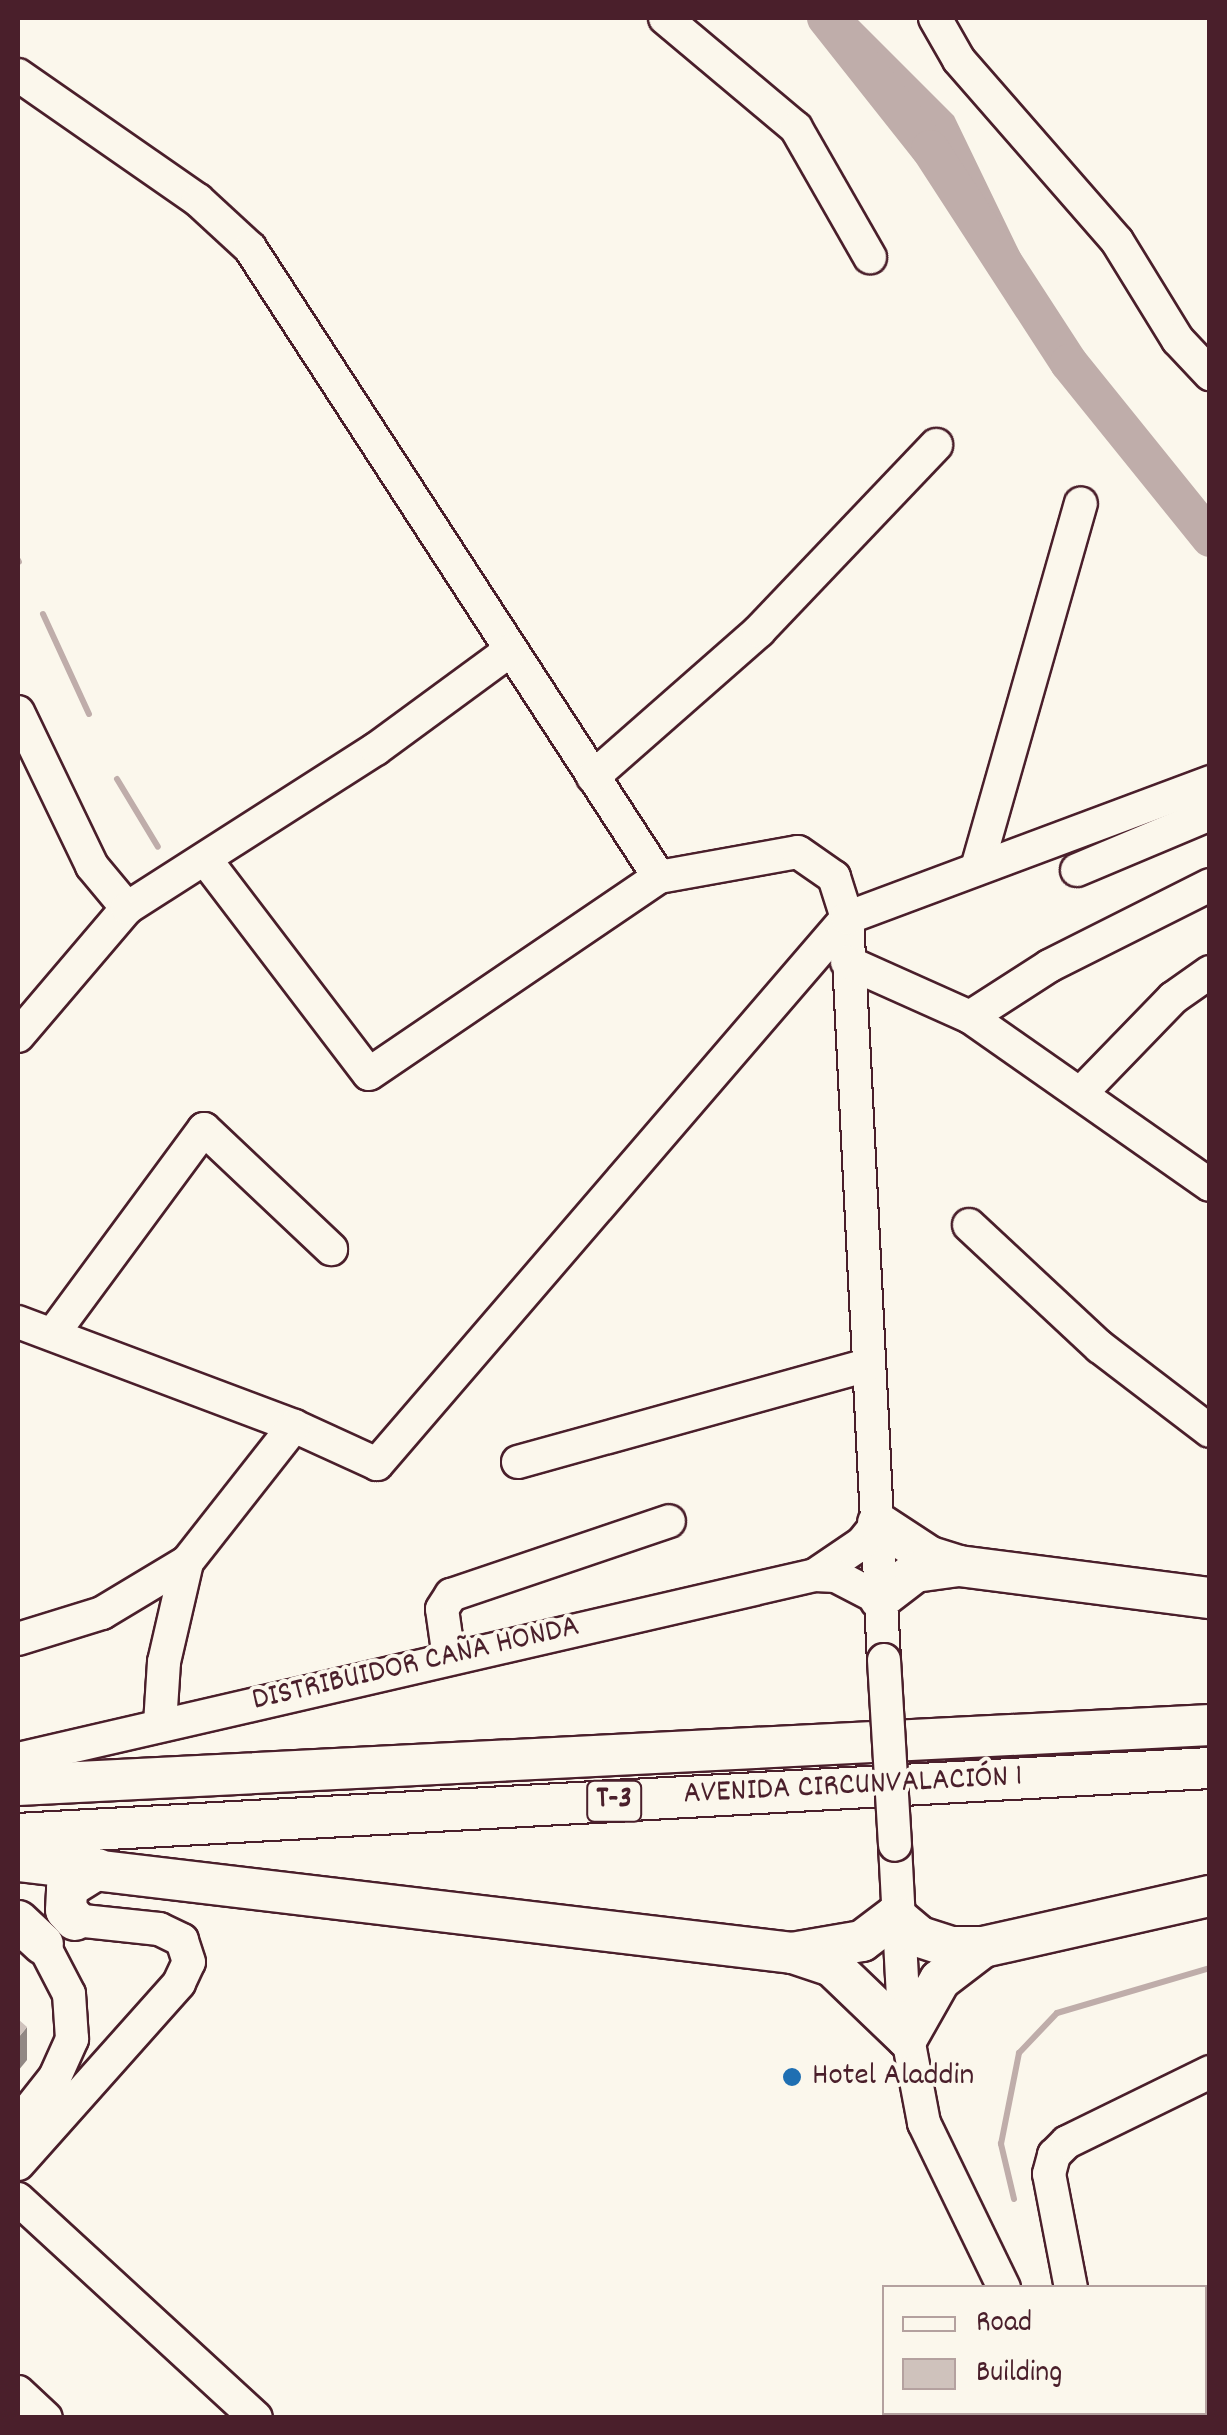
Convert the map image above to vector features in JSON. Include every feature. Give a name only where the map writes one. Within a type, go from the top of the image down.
[{"type":"main road","points":[[878,1523],[930,1557],[959,1566],[1210,1598]]},
{"type":"main road","points":[[880,1599],[916,1572],[959,1566]]},
{"type":"main road","name":"AVENIDA CIRCUNVALACIÓN 1","points":[[18,1785],[1210,1725]]},
{"type":"main road","name":"AVENIDA CIRCUNVALACIÓN 1","points":[[18,1834],[1210,1768]]},
{"type":"main road","points":[[18,1861],[98,1868],[372,1907],[792,1953],[832,1966],[907,2038],[940,1980],[983,1946]]},
{"type":"main road","points":[[45,1928],[66,1910],[66,1888],[98,1868]]},
{"type":"main road","points":[[792,1953],[862,1941],[895,1916],[920,1937],[950,1947],[983,1946],[1210,1896]]},
{"type":"street","points":[[665,18],[796,128],[870,257]]},
{"type":"street","points":[[935,18],[959,60],[1117,241],[1178,340],[1210,374]]},
{"type":"street","points":[[18,75],[198,200],[250,248],[659,877]]},
{"type":"street","points":[[593,777],[759,631],[936,445]]},
{"type":"street","points":[[978,868],[1081,504]]},
{"type":"street","points":[[18,1036],[127,908],[376,749],[512,650]]},
{"type":"street","points":[[18,712],[92,866],[127,908]]},
{"type":"street","points":[[18,1322],[55,1332],[294,1426],[377,1464],[847,918],[1210,782]]},
{"type":"street","points":[[1077,870],[1210,814]]},
{"type":"street","points":[[205,859],[369,1074],[659,877],[798,852],[834,878],[847,918],[867,1365],[895,1846],[895,1916],[907,2038],[924,2124],[1003,2285]]},
{"type":"street","points":[[970,1017],[1049,966],[1210,885]]},
{"type":"street","points":[[847,962],[970,1017],[1210,1185]]},
{"type":"street","points":[[1082,1092],[1173,998],[1210,972]]},
{"type":"street","points":[[55,1332],[204,1129],[331,1249]]},
{"type":"street","points":[[969,1225],[1100,1347],[1210,1431]]},
{"type":"street","points":[[518,1462],[867,1365]]},
{"type":"street","points":[[18,1638],[102,1614],[187,1562],[294,1426]]},
{"type":"street","points":[[449,1658],[442,1609],[451,1595],[669,1521]]},
{"type":"street","name":"DISTRIBUIDOR CAÑA HONDA","points":[[815,1575],[862,1542],[878,1523]]},
{"type":"street","points":[[160,1724],[164,1662],[187,1562]]},
{"type":"street","name":"DISTRIBUIDOR CAÑA HONDA","points":[[18,1759],[815,1575],[836,1576],[880,1599]]},
{"type":"street","points":[[18,2124],[55,2077],[72,2039],[69,1994],[45,1928],[158,1929],[182,1940],[189,1962],[179,1983],[18,2164]]},
{"type":"street","points":[[1070,2285],[1049,2174],[1054,2155],[1068,2142],[1210,2072]]},
{"type":"street","points":[[18,2198],[256,2418]]},
{"type":"street","points":[[18,2392],[46,2418]]},
{"type":"shaded area","points":[[814,18],[856,18],[954,116],[1049,313],[929,134]]},
{"type":"building","points":[[18,2019],[27,2027],[18,2038]]},
{"type":"waterway","points":[[826,18],[930,149],[1069,363],[1210,538]]},
{"type":"waterway","points":[[43,614],[89,714]]},
{"type":"waterway","points":[[117,779],[158,847]]},
{"type":"waterway","points":[[1014,2199],[1001,2144],[1019,2053],[1057,2013],[1210,1968]]},
{"type":"place","name":"Hotel Aladdin","points":[[792,2077]]}]
